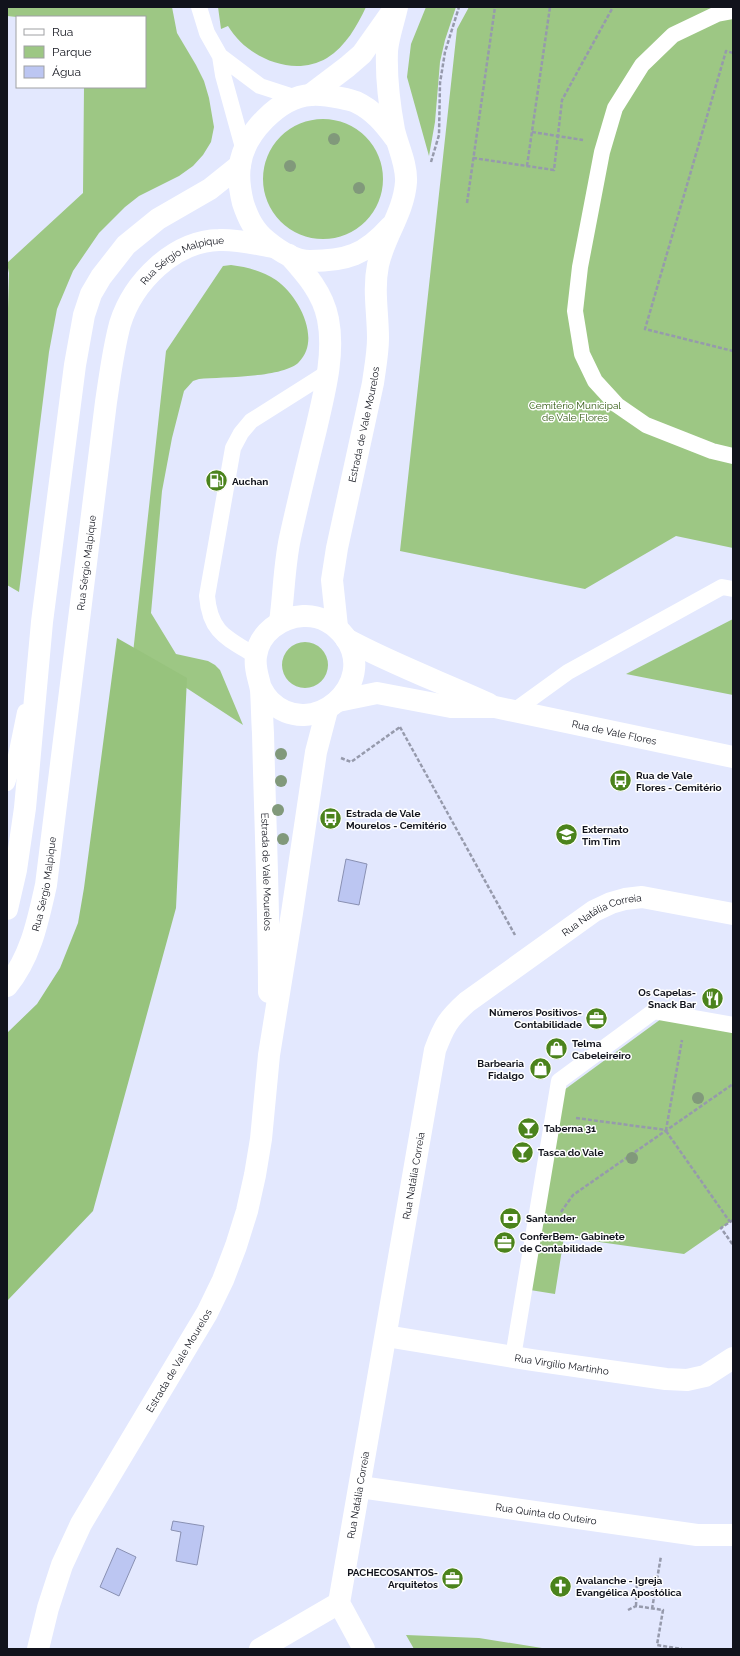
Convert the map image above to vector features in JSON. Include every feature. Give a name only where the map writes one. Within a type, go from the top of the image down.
[{"type":"street","name":"Estrada de Vale Mourelos","points":[[280,622],[290,538],[322,400],[327,373],[330,341],[328,319],[324,303],[316,288],[306,274],[281,251],[259,235],[247,216],[240,191],[242,158],[258,127],[276,108],[303,96],[347,67],[362,54],[396,7]]},
{"type":"street","name":"Estrada de Vale Mourelos","points":[[38,1649],[48,1608],[62,1565],[81,1524],[207,1313],[223,1280],[247,1211],[255,1175],[261,1139],[269,1056],[294,905],[316,752],[332,706],[347,690],[352,678],[354,664],[352,651],[342,633],[332,580],[337,548],[372,390],[377,359],[378,338],[375,299],[378,265],[402,203],[406,182],[404,160],[396,139],[387,86],[388,50],[396,7]]},
{"type":"street","name":"Estrada de Vale Mourelos","points":[[303,96],[328,95],[355,101],[379,117],[396,139]]},
{"type":"street","points":[[7,909],[16,870],[25,808],[42,622],[75,365],[84,315],[91,294],[112,261],[126,245],[158,219],[210,189],[242,158]]},
{"type":"street","name":"Estrada de Vale Mourelos","points":[[281,251],[306,261],[332,261],[355,255],[377,242],[393,223]]},
{"type":"street","name":"Rua Sérgio Malpique","points":[[7,986],[18,971],[31,942],[46,885],[106,402],[121,323],[129,304],[151,272],[167,259],[184,249],[199,243],[218,240],[240,241],[281,251]]},
{"type":"street","name":"Estrada de Vale Mourelos","points":[[269,1056],[269,931],[260,688],[255,672],[256,656],[260,642],[268,631],[280,622],[294,616],[309,616],[324,619],[342,633]]},
{"type":"street","name":"Rua de Vale Flores","points":[[342,633],[381,658],[416,671],[505,709]]},
{"type":"street","name":"Estrada de Vale Mourelos","points":[[260,688],[270,701],[282,709],[297,714],[312,714],[332,706]]},
{"type":"street","name":"Rua de Vale Flores","points":[[332,706],[377,692],[451,707],[505,709],[733,757]]},
{"type":"street","name":"Rua Natália Correia","points":[[339,1603],[435,1050],[443,1029],[454,1013],[467,1002],[594,911],[611,903],[624,899],[642,897],[733,914]]},
{"type":"street","name":"Rua Virgílio Martinho","points":[[386,1336],[513,1357],[666,1379],[687,1380],[705,1376],[733,1358]]},
{"type":"street","name":"Rua Quinta do Outeiro","points":[[360,1487],[697,1535],[733,1535]]},
{"type":"street","points":[[260,1649],[339,1603],[364,1649]]},
{"type":"lane","points":[[199,7],[207,33],[220,56],[242,158]]},
{"type":"lane","points":[[733,11],[717,14],[673,35],[642,64],[615,108],[602,152],[589,215],[580,268],[575,311],[582,354],[595,380],[617,405],[646,425],[712,451],[733,456]]},
{"type":"lane","points":[[220,56],[260,86],[303,96]]},
{"type":"lane","points":[[256,656],[224,635],[214,625],[208,610],[207,596],[234,448],[241,433],[251,421],[327,373]]},
{"type":"lane","points":[[505,709],[568,672],[722,587],[733,589]]},
{"type":"lane","points":[[7,782],[16,756],[42,622]]},
{"type":"lane","points":[[513,1357],[559,1081],[654,1011],[733,1025]]},
{"type":"path","points":[[430,168],[439,135],[440,83],[445,52],[459,7]]},
{"type":"path","points":[[467,203],[495,7]]},
{"type":"path","points":[[527,166],[550,7]]},
{"type":"path","points":[[474,158],[554,170],[562,100],[613,7]]},
{"type":"path","points":[[733,53],[726,51],[645,330],[733,351]]},
{"type":"path","points":[[532,132],[605,143]]},
{"type":"path","points":[[316,752],[332,753],[351,762],[400,727],[409,698]]},
{"type":"path","points":[[400,727],[528,958]]},
{"type":"path","points":[[686,1017],[666,1130],[730,1222]]},
{"type":"path","points":[[557,1218],[573,1195],[733,1084]]},
{"type":"path","points":[[554,1114],[666,1130]]},
{"type":"path","points":[[733,1220],[721,1228],[733,1245]]},
{"type":"path","points":[[652,1609],[665,1530]]},
{"type":"path","points":[[636,1606],[637,1578]]},
{"type":"path","points":[[628,1610],[636,1606],[663,1610],[657,1644],[682,1649]]},
{"type":"green space","points":[[7,7],[172,7],[177,33],[204,81],[209,98],[214,127],[211,142],[203,155],[193,166],[179,176],[139,196],[125,207],[99,233],[73,271],[57,309],[49,352],[19,592],[7,585],[7,345],[9,273],[7,263],[83,193],[84,88],[146,88],[146,16],[7,16]]},
{"type":"green space","points":[[218,7],[366,7],[359,21],[340,48],[327,58],[314,64],[300,66],[272,62],[247,47],[236,37],[228,26],[221,29]]},
{"type":"green space","points":[[426,7],[456,7],[445,40],[440,62],[435,122],[429,156],[407,77],[411,44]]},
{"type":"green space","name":"Cemitério Municipal de Vale Flores","points":[[469,7],[733,7],[733,548],[676,536],[585,589],[400,551],[457,29]]},
{"type":"green space","points":[[323,119],[346,124],[356,129],[365,137],[373,146],[378,156],[383,179],[378,202],[373,212],[365,221],[356,229],[346,234],[323,239],[300,234],[290,229],[281,221],[273,212],[268,202],[263,179],[268,156],[273,146],[281,137],[290,129],[300,124]]},
{"type":"green space","points":[[231,265],[249,268],[271,277],[284,287],[292,296],[299,306],[308,330],[306,352],[299,362],[280,371],[252,376],[199,379],[193,381],[184,391],[172,438],[162,491],[151,613],[176,654],[208,661],[220,670],[243,725],[133,653],[166,351],[223,266]]},
{"type":"green space","points":[[733,619],[733,695],[626,674]]},
{"type":"green space","points":[[117,638],[187,678],[176,908],[93,1211],[7,1301],[7,1033],[37,1004],[60,968],[78,923]]},
{"type":"green space","points":[[300,642],[310,642],[318,646],[324,652],[328,660],[328,670],[324,678],[318,684],[310,688],[300,688],[292,684],[286,678],[282,670],[282,660],[286,652],[292,646]]},
{"type":"green space","points":[[661,1019],[733,1032],[733,1220],[684,1254],[564,1237],[555,1294],[530,1290],[564,1090]]},
{"type":"green space","points":[[406,1635],[479,1638],[542,1648],[414,1649]]},
{"type":"water","points":[[346,859],[367,864],[359,905],[338,901]]},
{"type":"water","points":[[173,1521],[204,1526],[197,1565],[176,1561],[181,1532],[171,1530]]},
{"type":"water","points":[[117,1548],[136,1557],[119,1596],[100,1587]]},
{"type":"place","name":"Auchan","points":[[217,481]]},
{"type":"place","name":"Rua de Vale Flores - Cemitério","points":[[620,781]]},
{"type":"place","name":"Estrada de Vale Mourelos - Cemitério","points":[[330,819]]},
{"type":"place","name":"Externato Tim Tim","points":[[566,835]]},
{"type":"place","name":"Os Capelas- Snack Bar","points":[[712,998]]},
{"type":"place","name":"Números Positivos- Contabilidade","points":[[597,1018]]},
{"type":"place","name":"Telma Cabeleireiro","points":[[556,1049]]},
{"type":"place","name":"Barbearia Fidalgo","points":[[540,1069]]},
{"type":"place","name":"Taberna 31","points":[[528,1128]]},
{"type":"place","name":"Tasca do Vale","points":[[522,1152]]},
{"type":"place","name":"Santander","points":[[510,1218]]},
{"type":"place","name":"ConferBem- Gabinete de Contabilidade","points":[[505,1242]]},
{"type":"place","name":"PACHECOSANTOS- Arquitetos","points":[[453,1578]]},
{"type":"place","name":"Avalanche - Igreja Evangélica Apostólica","points":[[560,1586]]}]
